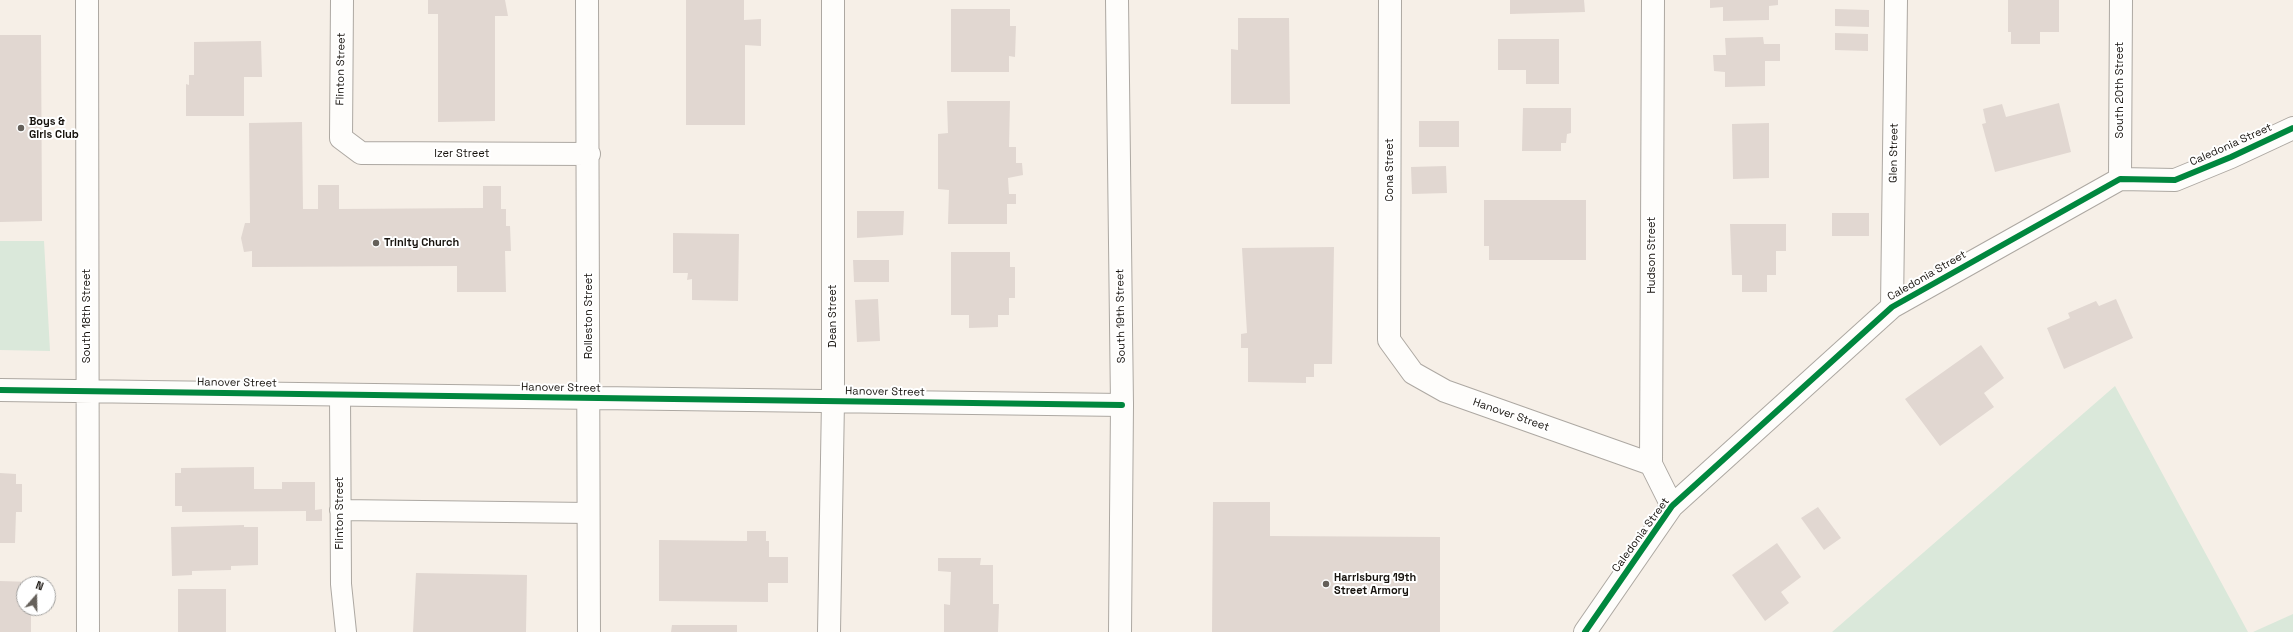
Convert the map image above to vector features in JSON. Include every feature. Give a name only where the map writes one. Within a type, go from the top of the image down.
[{"type":"street","name":"South 18th Street","points":[[87,0],[88,632]]},
{"type":"street","name":"Flinton Street","points":[[341,138],[342,0]]},
{"type":"street","name":"Rolleston Street","points":[[587,0],[589,154],[589,632]]},
{"type":"street","name":"Dean Street","points":[[829,632],[832,401],[833,0]]},
{"type":"street","name":"South 19th Street","points":[[1117,0],[1122,405],[1120,632]]},
{"type":"street","name":"Cona Street","points":[[1390,0],[1390,340]]},
{"type":"street","name":"Hudson Street","points":[[1653,0],[1651,464],[1672,506]]},
{"type":"street","name":"Glen Street","points":[[1892,307],[1896,0]]},
{"type":"street","name":"South 20th Street","points":[[2120,180],[2121,0]]},
{"type":"street","name":"Caledonia Street","points":[[1585,632],[1672,506],[1892,307],[2120,180],[2175,180],[2231,157],[2293,128]]},
{"type":"street","name":"Izer Street","points":[[341,138],[361,153],[589,154]]},
{"type":"street","name":"Hanover Street","points":[[1390,340],[1413,373],[1445,391],[1651,464]]},
{"type":"street","name":"Hanover Street","points":[[0,390],[1122,405]]},
{"type":"lane","name":"Flinton Street","points":[[340,394],[341,584],[346,632]]},
{"type":"lane","points":[[340,510],[589,514]]},
{"type":"green space","points":[[0,241],[44,241],[50,351],[0,350]]},
{"type":"green space","points":[[2115,386],[2248,632],[1832,632]]},
{"type":"green space","points":[[2293,614],[2293,632],[2253,632]]},
{"type":"building","points":[[428,0],[505,0],[508,16],[495,16],[495,121],[438,122],[438,14],[428,14]]},
{"type":"building","points":[[686,0],[744,0],[744,20],[761,19],[761,46],[745,45],[745,125],[686,125]]},
{"type":"building","points":[[1510,0],[1584,0],[1585,12],[1510,14]]},
{"type":"building","points":[[1710,0],[1778,0],[1778,5],[1769,6],[1769,20],[1723,21],[1723,7],[1710,8]]},
{"type":"building","points":[[2008,0],[2059,0],[2059,32],[2040,32],[2040,44],[2011,44],[2011,32],[2008,32]]},
{"type":"building","points":[[951,9],[1010,9],[1010,26],[1016,26],[1015,57],[1009,56],[1009,72],[951,72]]},
{"type":"building","points":[[1835,9],[1869,10],[1869,27],[1835,26]]},
{"type":"building","points":[[1238,18],[1289,18],[1290,104],[1231,104],[1231,49],[1238,50]]},
{"type":"building","points":[[1835,33],[1868,34],[1868,51],[1835,50]]},
{"type":"building","name":"Boys & Girls Club","points":[[0,35],[41,35],[42,221],[0,222]]},
{"type":"building","points":[[1763,37],[1764,44],[1780,44],[1780,61],[1765,61],[1765,86],[1725,87],[1725,72],[1714,71],[1713,55],[1726,55],[1725,38]]},
{"type":"building","points":[[1498,39],[1559,39],[1559,84],[1526,84],[1526,70],[1498,70]]},
{"type":"building","points":[[261,41],[262,77],[244,77],[244,116],[186,116],[186,84],[189,85],[189,75],[194,75],[194,42]]},
{"type":"building","points":[[947,101],[1010,101],[1009,147],[1016,147],[1016,163],[1022,163],[1023,175],[1008,178],[1009,194],[1016,194],[1016,204],[1007,204],[1007,224],[948,224],[949,190],[938,189],[938,134],[948,133]]},
{"type":"building","points":[[2059,103],[2071,152],[1995,172],[1982,124],[1986,123],[1983,109],[2002,104],[2006,117]]},
{"type":"building","points":[[1523,108],[1571,108],[1571,133],[1567,134],[1566,143],[1561,143],[1561,151],[1522,151]]},
{"type":"building","points":[[1419,121],[1459,121],[1459,147],[1419,147]]},
{"type":"building","points":[[302,122],[303,209],[318,209],[318,185],[339,185],[339,209],[483,208],[483,186],[501,186],[501,209],[506,209],[506,226],[510,226],[511,251],[505,251],[506,292],[457,292],[457,266],[252,267],[252,251],[244,252],[241,238],[245,223],[250,223],[249,123]]},
{"type":"building","points":[[1769,123],[1769,178],[1733,179],[1732,124]]},
{"type":"building","points":[[1446,166],[1447,193],[1412,194],[1411,167]]},
{"type":"building","points":[[1484,200],[1586,200],[1586,260],[1489,260],[1489,246],[1484,246]]},
{"type":"building","points":[[857,211],[904,211],[903,235],[857,238]]},
{"type":"building","points":[[1832,213],[1869,213],[1869,236],[1832,236]]},
{"type":"building","points":[[1730,224],[1786,224],[1786,251],[1776,251],[1776,275],[1767,275],[1767,292],[1742,292],[1742,275],[1732,275]]},
{"type":"building","points":[[673,233],[739,234],[738,301],[692,300],[692,279],[687,280],[688,273],[673,273]]},
{"type":"building","points":[[1334,247],[1332,364],[1314,364],[1314,377],[1306,377],[1306,383],[1248,382],[1248,348],[1241,348],[1241,334],[1247,333],[1242,248]]},
{"type":"building","points":[[951,252],[1010,252],[1010,267],[1015,267],[1015,298],[1009,298],[1009,315],[998,315],[998,327],[969,328],[969,315],[951,315]]},
{"type":"building","points":[[853,260],[889,260],[889,282],[854,282]]},
{"type":"building","points":[[878,299],[880,341],[857,342],[855,300]]},
{"type":"building","points":[[2116,299],[2133,338],[2064,369],[2047,328],[2070,318],[2068,313],[2096,301],[2099,306]]},
{"type":"building","points":[[1981,345],[2004,378],[1984,393],[1994,407],[1940,446],[1905,399]]},
{"type":"building","points":[[254,467],[254,489],[282,489],[282,482],[315,482],[315,510],[322,509],[322,521],[306,521],[306,511],[182,512],[182,506],[175,506],[175,473],[181,473],[181,468]]},
{"type":"building","points":[[0,473],[16,474],[16,484],[22,484],[22,512],[16,512],[15,543],[0,543]]},
{"type":"building","name":"Harrisburg 19th Street Armory","points":[[1213,502],[1270,502],[1270,536],[1440,537],[1440,632],[1212,632]]},
{"type":"building","points":[[1818,507],[1841,538],[1824,550],[1801,518]]},
{"type":"building","points":[[244,525],[244,527],[258,527],[258,565],[231,566],[231,570],[192,571],[192,575],[172,576],[171,527]]},
{"type":"building","points":[[747,531],[766,531],[766,541],[769,541],[769,557],[788,557],[788,583],[768,583],[768,602],[659,601],[659,540],[747,541]]},
{"type":"building","points":[[1777,543],[1801,577],[1781,592],[1789,603],[1765,621],[1732,575]]},
{"type":"building","points":[[938,558],[981,558],[980,565],[993,565],[993,604],[999,604],[998,632],[944,632],[944,604],[950,605],[951,572],[938,571]]},
{"type":"building","points":[[416,573],[527,575],[526,632],[413,632]]},
{"type":"building","points":[[0,581],[16,582],[16,616],[31,616],[31,632],[0,632]]},
{"type":"building","points":[[178,589],[226,589],[226,632],[178,632]]},
{"type":"building","points":[[672,625],[737,625],[737,632],[671,632]]},
{"type":"cycle path","points":[[1585,632],[1672,506],[1892,307],[2120,179],[2175,180],[2231,157],[2293,128]]},
{"type":"cycle path","points":[[0,390],[1122,405]]},
{"type":"place","name":"Boys & Girls Club","points":[[21,128]]},
{"type":"place","name":"Trinity Church","points":[[376,243]]},
{"type":"place","name":"Harrisburg 19th Street Armory","points":[[1326,584]]}]
